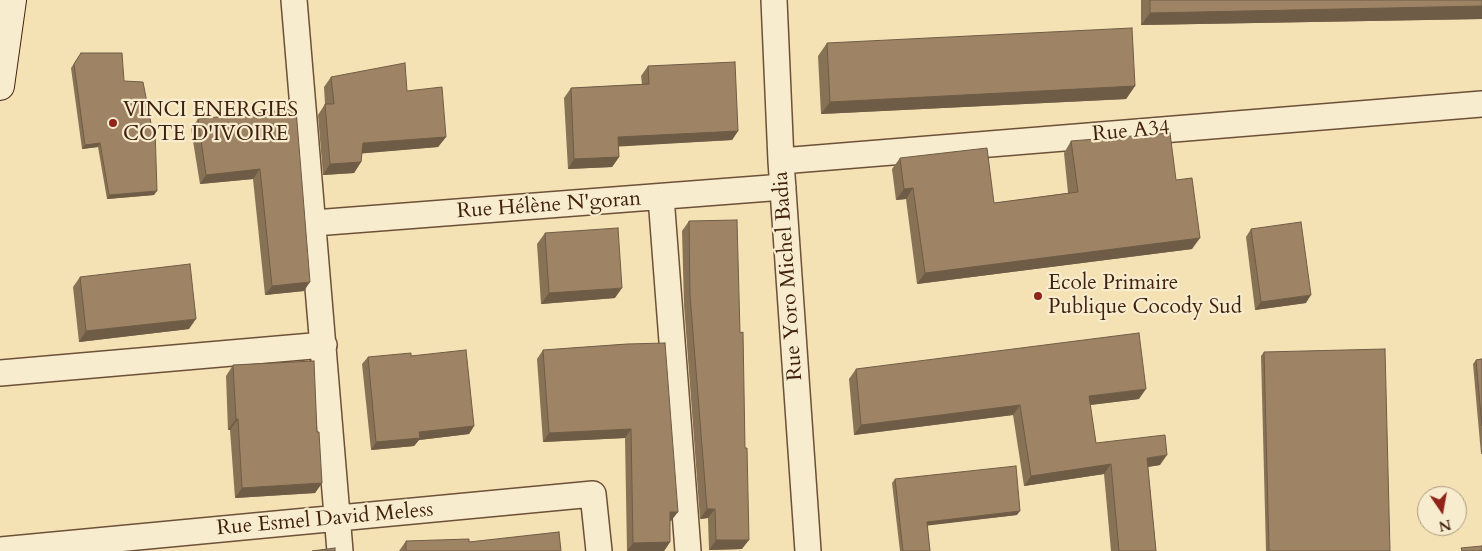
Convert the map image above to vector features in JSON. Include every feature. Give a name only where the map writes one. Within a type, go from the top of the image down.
[{"type":"street","points":[[1,69],[12,0]]},
{"type":"street","points":[[294,0],[340,551]]},
{"type":"street","name":"Rue Yoro Michel Badia","points":[[774,0],[781,161],[808,551]]},
{"type":"street","name":"Rue A34","points":[[781,161],[1482,104]]},
{"type":"street","name":"Rue Hélène N'goran","points":[[314,223],[783,187]]},
{"type":"street","points":[[661,197],[688,551]]},
{"type":"street","points":[[0,372],[324,345]]},
{"type":"street","name":"Rue Esmel David Meless","points":[[0,550],[593,494],[599,551]]},
{"type":"building","points":[[1150,0],[1482,0],[1482,6],[1150,13]]},
{"type":"building","points":[[1132,28],[1135,86],[830,102],[827,43]]},
{"type":"building","name":"VINCI ENERGIES COTE D'IVOIRE","points":[[81,53],[122,53],[124,81],[143,82],[152,129],[155,129],[157,191],[109,195],[100,143],[85,145],[74,64]]},
{"type":"building","points":[[735,62],[738,131],[618,137],[619,157],[574,159],[571,88],[649,84],[648,66]]},
{"type":"building","points":[[405,63],[407,91],[442,87],[446,137],[363,143],[361,162],[330,164],[325,104],[334,104],[331,77]]},
{"type":"building","points":[[296,109],[310,282],[272,286],[260,169],[206,175],[198,119]]},
{"type":"building","points":[[1170,133],[1176,180],[1192,178],[1200,238],[925,273],[913,188],[904,189],[900,158],[987,148],[994,203],[1078,192],[1071,141]]},
{"type":"building","points":[[737,220],[740,333],[743,332],[749,540],[716,540],[715,509],[707,509],[690,295],[689,221]]},
{"type":"building","points":[[1301,222],[1311,295],[1261,302],[1251,229]]},
{"type":"building","points":[[618,228],[622,288],[549,293],[545,233]]},
{"type":"building","points":[[190,264],[196,319],[86,331],[80,277]]},
{"type":"building","points":[[1139,333],[1146,389],[1089,396],[1096,443],[1165,435],[1167,455],[1147,458],[1156,551],[1119,551],[1111,464],[1031,476],[1020,405],[861,425],[856,369]]},
{"type":"building","points":[[665,343],[678,512],[670,512],[670,542],[633,543],[631,429],[549,433],[543,350]]},
{"type":"building","points":[[1385,349],[1390,551],[1269,551],[1264,352]]},
{"type":"building","points":[[466,350],[474,426],[419,432],[420,438],[376,442],[368,357],[411,353],[411,356]]},
{"type":"building","points":[[1482,359],[1482,426],[1476,360]]},
{"type":"building","points":[[314,361],[317,432],[319,432],[322,483],[242,488],[233,365]]},
{"type":"building","points":[[1016,466],[1020,511],[927,522],[930,551],[903,551],[895,479]]},
{"type":"building","points":[[559,532],[561,551],[406,551],[406,541],[469,539],[469,542]]},
{"type":"building","points":[[1482,546],[1482,551],[1462,551],[1461,548]]},
{"type":"building","points":[[335,548],[335,551],[312,551]]},
{"type":"place","name":"VINCI ENERGIES COTE D'IVOIRE","points":[[113,123]]},
{"type":"place","name":"Ecole Primaire Publique Cocody Sud","points":[[1038,296]]}]
